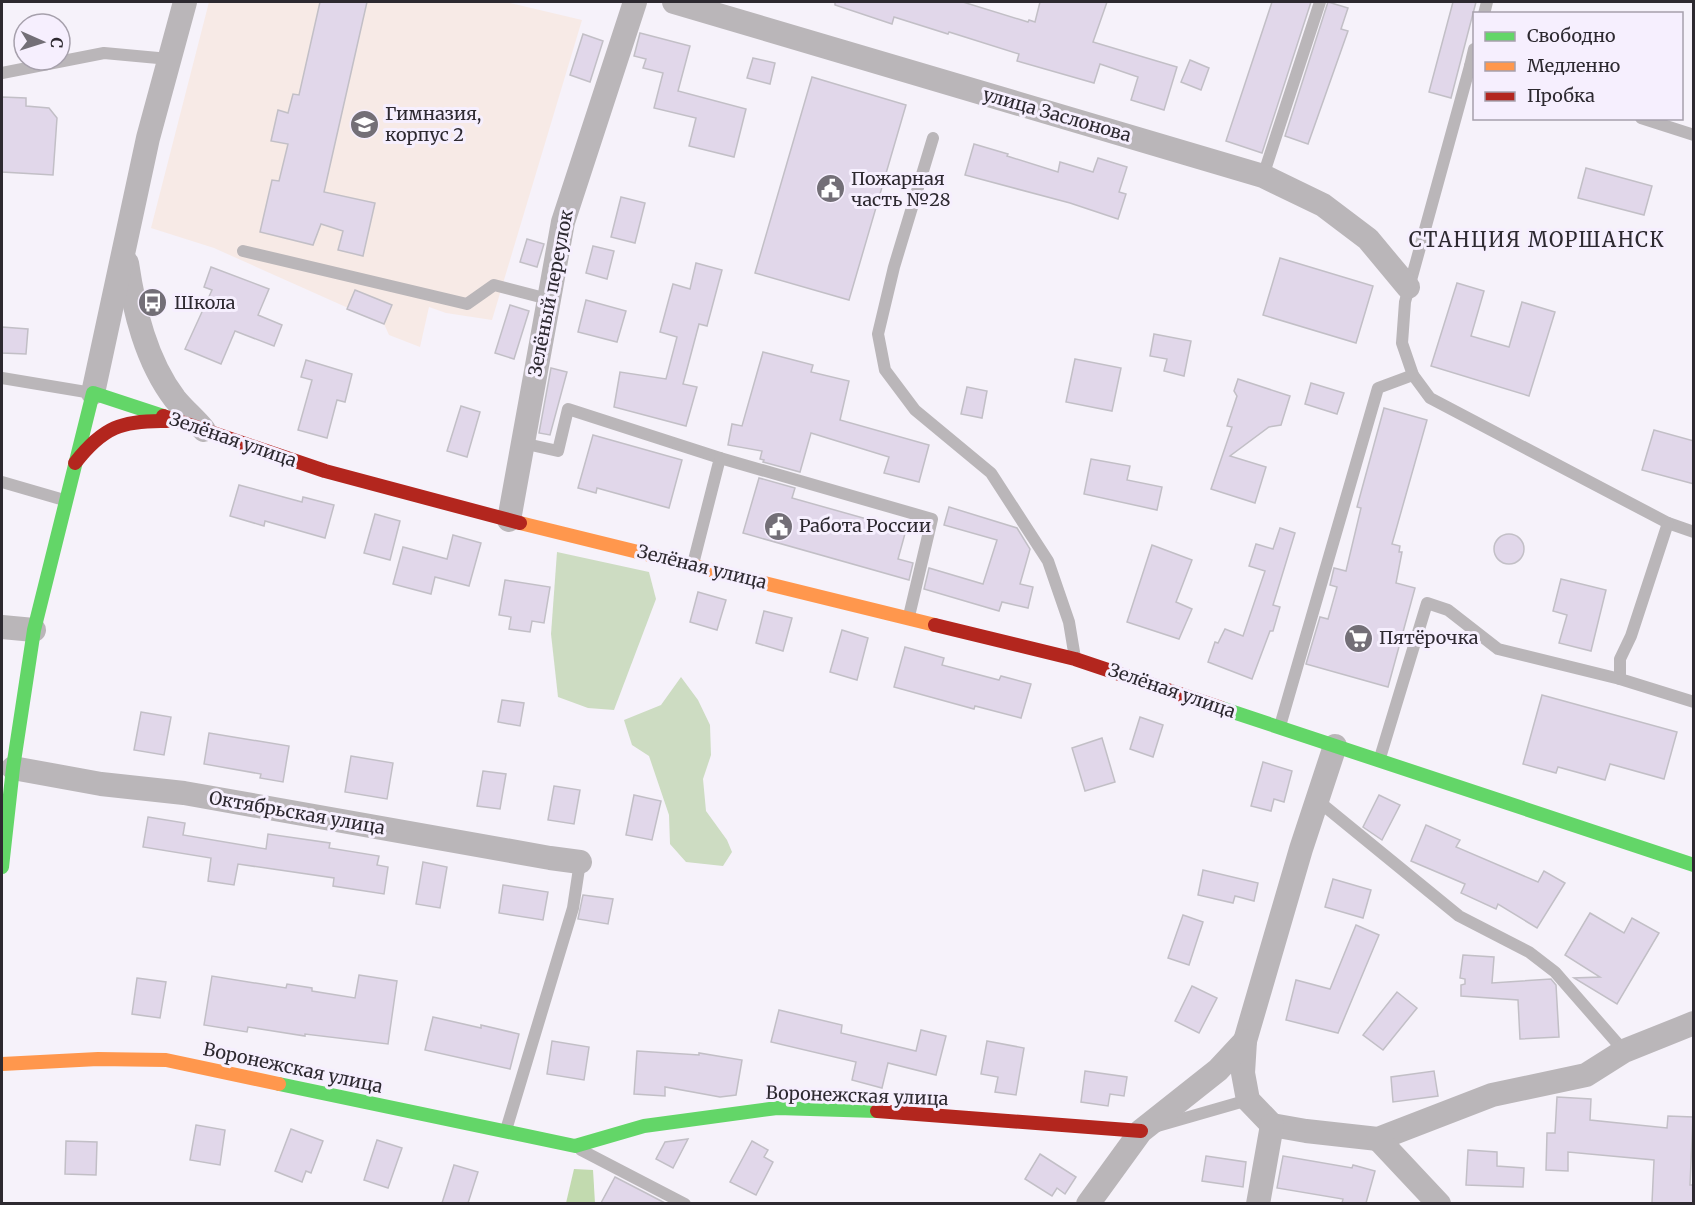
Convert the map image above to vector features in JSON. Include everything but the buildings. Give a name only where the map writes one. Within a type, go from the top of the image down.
[{"type":"street","points":[[2,867],[13,768],[34,630],[93,393],[148,138],[185,2]]},
{"type":"street","name":"Зелёный переулок","points":[[509,520],[563,222],[635,2]]},
{"type":"street","name":"улица Заслонова","points":[[674,2],[1263,176],[1323,206],[1368,239],[1408,287]]},
{"type":"street","points":[[125,249],[131,290],[156,369],[175,398],[205,431]]},
{"type":"street","name":"Зелёная улица","points":[[93,393],[325,471],[509,520],[1075,659],[1694,865]]},
{"type":"street","points":[[75,463],[91,442],[110,430],[131,423],[180,422]]},
{"type":"street","points":[[2,627],[34,630]]},
{"type":"street","points":[[1335,746],[1245,1041],[1243,1073],[1248,1100],[1272,1125],[1378,1139],[1492,1095],[1586,1075],[1624,1051],[1694,1023]]},
{"type":"street","name":"Октябрьская улица","points":[[13,768],[101,784],[184,793],[580,862]]},
{"type":"street","points":[[1088,1203],[1141,1131],[1218,1070],[1245,1041]]},
{"type":"street","name":"Воронежская улица","points":[[2,1064],[98,1059],[166,1060],[575,1146],[644,1126],[777,1108],[871,1111],[1141,1131]]},
{"type":"street","points":[[1258,1203],[1272,1125]]},
{"type":"street","points":[[1378,1139],[1439,1203]]},
{"type":"lane","points":[[1263,176],[1320,2]]},
{"type":"lane","points":[[2,73],[104,53],[169,59]]},
{"type":"lane","points":[[1472,66],[1404,302],[1402,342],[1413,375],[1430,398],[1668,523],[1694,532]]},
{"type":"lane","points":[[1647,120],[1694,135]]},
{"type":"lane","points":[[933,138],[894,267],[878,334],[885,370],[915,410],[991,473],[1048,561],[1069,622],[1075,659]]},
{"type":"lane","points":[[243,251],[467,304],[494,285],[548,299]]},
{"type":"lane","points":[[1280,727],[1378,388],[1413,375]]},
{"type":"lane","points":[[2,378],[93,393]]},
{"type":"lane","points":[[522,443],[558,452],[568,409],[720,458],[932,519],[908,617]]},
{"type":"lane","points":[[693,564],[720,458]]},
{"type":"lane","points":[[2,482],[65,501]]},
{"type":"lane","points":[[1620,679],[1620,659],[1631,636],[1668,523]]},
{"type":"lane","points":[[1379,762],[1427,603],[1448,610],[1498,649],[1620,679],[1694,702]]},
{"type":"lane","points":[[1317,800],[1459,916],[1529,952],[1555,972],[1624,1051]]},
{"type":"lane","points":[[506,1131],[573,908],[580,862]]},
{"type":"lane","points":[[1141,1131],[1248,1100]]},
{"type":"lane","name":"Воронежская улица","points":[[575,1146],[685,1203]]},
{"type":"shaded area","name":"Гимназия, корпус 2","points":[[209,2],[506,2],[582,20],[492,320],[446,313],[429,307],[420,347],[389,335],[384,324],[214,248],[151,228]]},
{"type":"green space","points":[[557,552],[649,572],[656,599],[614,710],[588,708],[558,697],[551,634]]},
{"type":"green space","points":[[681,677],[698,700],[710,725],[711,755],[703,779],[706,811],[727,840],[732,852],[723,866],[686,862],[670,844],[669,815],[649,756],[632,745],[624,720],[661,705]]},
{"type":"green space","points":[[574,1169],[593,1170],[595,1203],[566,1203]]},
{"type":"traffic: fast","points":[[2,867],[13,768],[34,630],[93,393],[163,416]]},
{"type":"traffic: fast","points":[[1221,708],[1694,865]]},
{"type":"traffic: fast","points":[[279,1084],[575,1146],[644,1126],[777,1108],[877,1111]]},
{"type":"traffic: slow","points":[[520,523],[935,625]]},
{"type":"traffic: slow","points":[[2,1064],[98,1059],[166,1060],[279,1084]]},
{"type":"traffic: jam","points":[[163,416],[325,471],[520,523]]},
{"type":"traffic: jam","points":[[75,463],[95,441],[115,428],[138,422],[167,421]]},
{"type":"traffic: jam","points":[[935,625],[1075,659],[1221,708]]},
{"type":"traffic: jam","points":[[877,1111],[1141,1131]]},
{"type":"place","name":"Гимназия, корпус 2","points":[[364,124]]},
{"type":"place","name":"Пожарная часть №28","points":[[830,189]]},
{"type":"place","name":"Школа","points":[[153,303]]},
{"type":"place","name":"Работа России","points":[[778,526]]},
{"type":"place","name":"Пятёрочка","points":[[1358,638]]},
{"type":"district","name":"СТАНЦИЯ МОРШАНСК","points":[[1537,240]]}]
